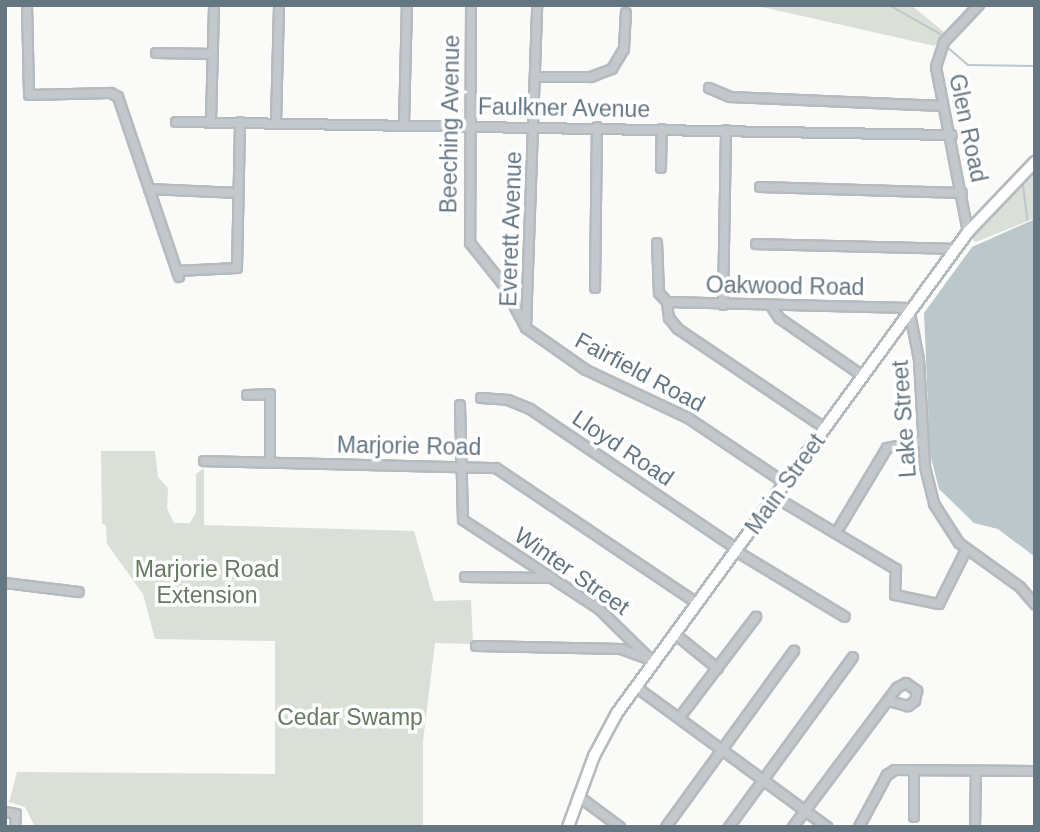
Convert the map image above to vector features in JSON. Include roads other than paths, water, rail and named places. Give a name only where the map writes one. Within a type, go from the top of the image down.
[{"type":"main road","name":"Main Street","points":[[568,827],[603,736],[636,687],[968,232],[1035,162]]},
{"type":"street","points":[[27,5],[29,94],[111,93],[118,97],[178,274],[236,269],[240,122]]},
{"type":"street","points":[[211,121],[214,5]]},
{"type":"street","points":[[276,122],[279,5]]},
{"type":"street","points":[[404,125],[407,5]]},
{"type":"street","name":"Beeching Avenue","points":[[470,243],[471,5]]},
{"type":"street","name":"Everett Avenue","points":[[526,328],[537,5]]},
{"type":"street","name":"Glen Road","points":[[968,232],[952,135],[936,81],[938,54],[950,33],[979,5]]},
{"type":"street","points":[[535,77],[591,77],[612,69],[624,49],[626,13]]},
{"type":"street","points":[[156,53],[213,54]]},
{"type":"street","points":[[709,88],[730,97],[943,106]]},
{"type":"street","name":"Faulkner Avenue","points":[[176,121],[952,135]]},
{"type":"street","points":[[595,288],[597,127]]},
{"type":"street","points":[[661,168],[662,129]]},
{"type":"street","points":[[723,304],[726,130]]},
{"type":"street","points":[[760,187],[962,192]]},
{"type":"street","points":[[149,189],[238,193]]},
{"type":"street","name":"Fairfield Road","points":[[470,243],[502,283],[526,328],[586,370],[688,418],[785,483]]},
{"type":"street","points":[[657,243],[664,299],[669,318],[678,328],[825,428]]},
{"type":"street","points":[[756,244],[956,249]]},
{"type":"street","name":"Oakwood Road","points":[[664,299],[771,306],[901,306],[911,311]]},
{"type":"street","points":[[771,306],[779,318],[863,376]]},
{"type":"street","name":"Lake Street","points":[[911,311],[919,360],[922,441],[934,504],[966,550],[1020,587],[1035,604]]},
{"type":"street","points":[[247,395],[270,394],[270,463]]},
{"type":"street","name":"Lloyd Road","points":[[481,398],[508,400],[530,409],[736,550],[845,617]]},
{"type":"street","points":[[460,405],[460,468]]},
{"type":"street","points":[[836,533],[887,448],[922,441]]},
{"type":"street","name":"Marjorie Road","points":[[204,461],[460,468],[490,466],[508,473],[697,603]]},
{"type":"street","name":"Winter Street","points":[[460,468],[462,518],[608,616],[654,663]]},
{"type":"street","points":[[775,497],[897,569],[895,595],[939,604],[966,550]]},
{"type":"street","points":[[465,577],[552,578]]},
{"type":"street","points":[[5,583],[78,593]]},
{"type":"street","points":[[680,717],[755,617]]},
{"type":"street","points":[[675,634],[718,669]]},
{"type":"street","points":[[476,646],[621,649],[654,663]]},
{"type":"street","points":[[666,827],[794,651]]},
{"type":"street","points":[[729,827],[853,657]]},
{"type":"street","points":[[636,687],[827,827]]},
{"type":"street","points":[[793,827],[888,701]]},
{"type":"street","points":[[859,827],[887,775],[895,769],[1035,771]]},
{"type":"street","points":[[914,770],[914,817]]},
{"type":"street","points":[[975,827],[976,771]]},
{"type":"street","points":[[578,796],[620,827]]},
{"type":"street","points":[[5,812],[16,814],[15,827]]},
{"type":"waterway","points":[[889,5],[940,34]]},
{"type":"waterway","points":[[946,46],[968,65],[1035,66]]},
{"type":"waterway","points":[[1023,185],[1027,220]]},
{"type":"park label","name":"Marjorie Road Extension","points":[[207,582]]},
{"type":"park label","name":"Cedar Swamp","points":[[350,717]]}]
